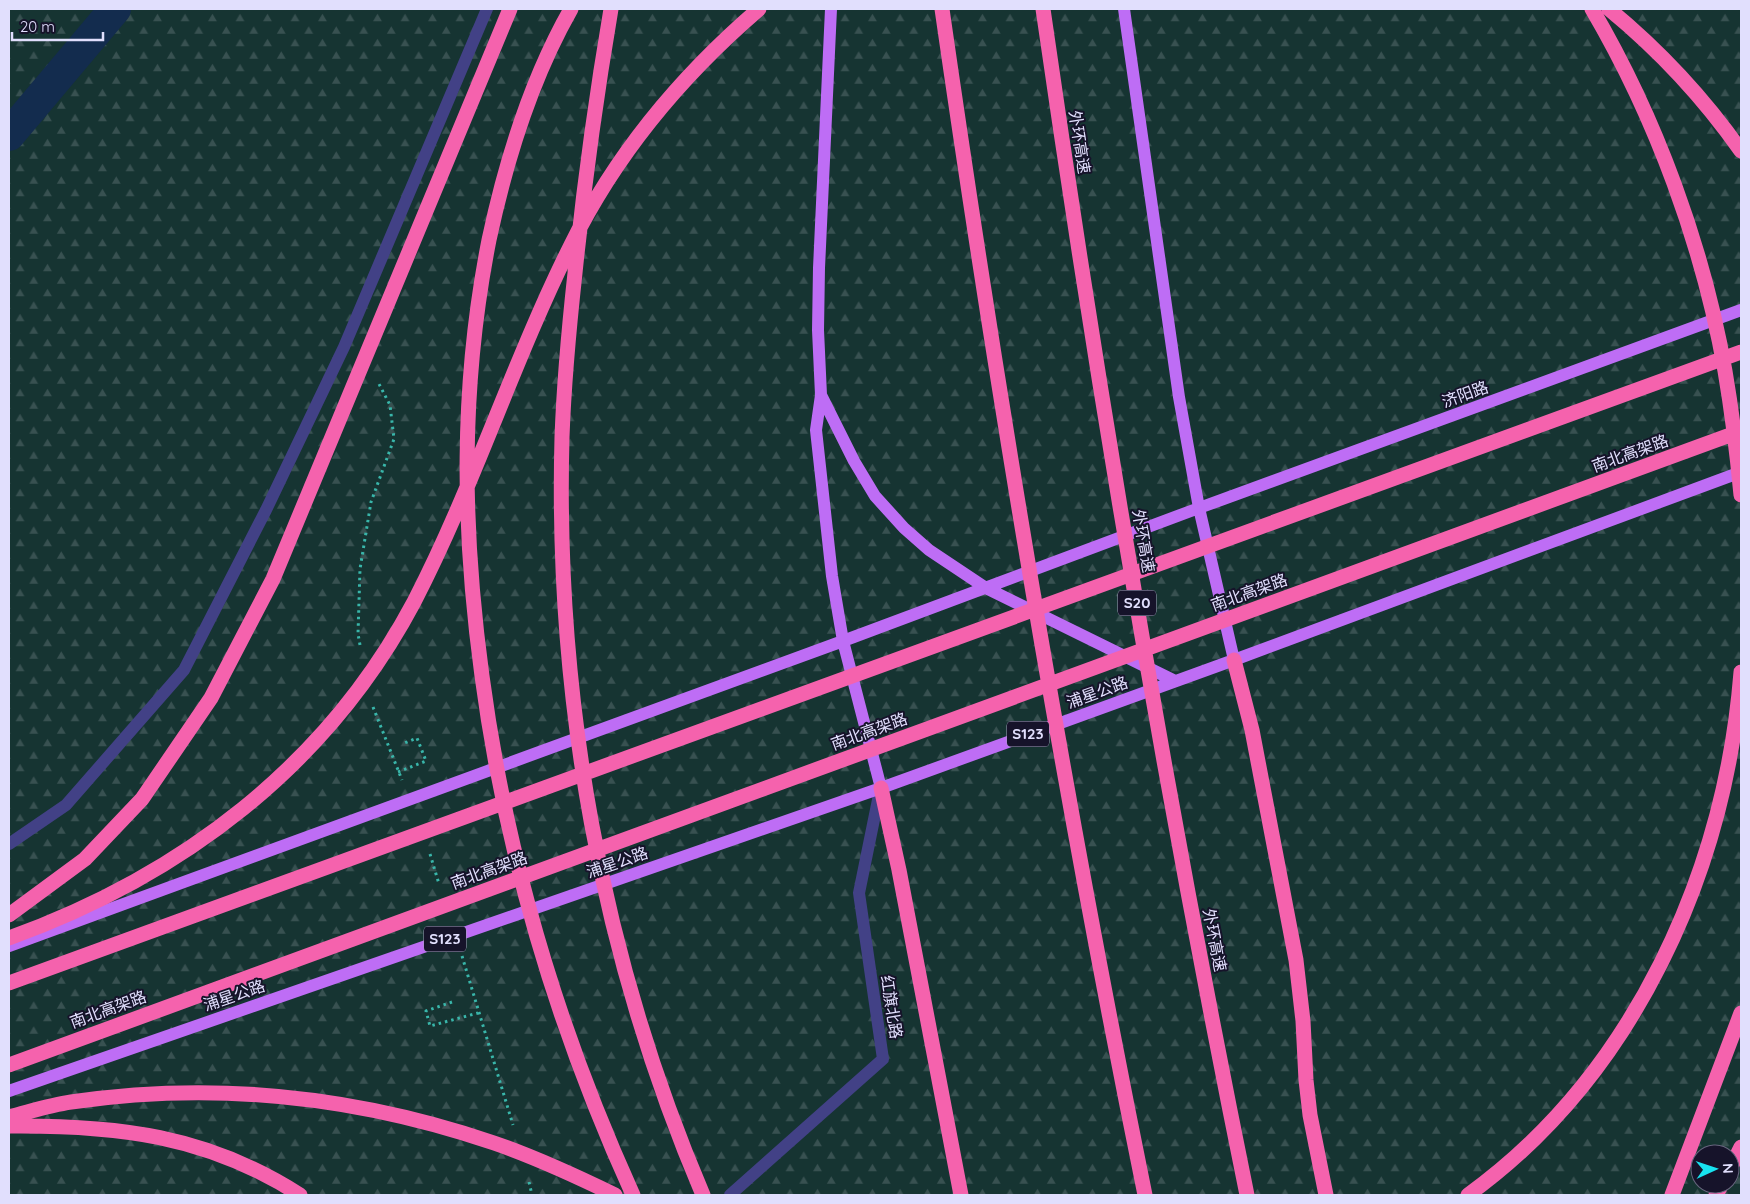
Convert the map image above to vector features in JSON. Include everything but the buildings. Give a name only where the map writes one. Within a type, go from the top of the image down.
[{"type":"highway","points":[[9,915],[85,859],[142,799],[211,698],[273,580],[510,9]]},
{"type":"highway","points":[[571,9],[540,70],[523,113],[496,207],[484,267],[473,336],[468,402],[466,464],[469,546],[476,633],[488,719],[504,804],[524,889],[547,972],[575,1055],[608,1140],[633,1195]]},
{"type":"highway","points":[[611,9],[596,101],[581,215],[569,330],[562,434],[561,514],[563,593],[569,672],[584,780],[609,910],[631,992],[656,1072],[684,1150],[703,1195]]},
{"type":"highway","points":[[9,938],[102,898],[146,876],[192,847],[236,815],[278,780],[317,740],[352,697],[384,652],[412,604],[446,537],[538,317],[572,243],[594,202],[625,154],[683,80],[722,40],[759,9]]},
{"type":"highway","points":[[942,9],[1013,472],[1068,792],[1145,1195]]},
{"type":"highway","name":"外环高速","points":[[1043,9],[1110,447],[1144,649],[1164,764],[1247,1195]]},
{"type":"highway","points":[[1592,9],[1636,91],[1665,160],[1690,231],[1710,303],[1725,370],[1741,495]]},
{"type":"highway","points":[[1609,9],[1641,35],[1681,75],[1717,117],[1741,151]]},
{"type":"highway","points":[[9,983],[1741,352]]},
{"type":"highway","name":"南北高架路","points":[[9,1064],[1741,431]]},
{"type":"highway","points":[[1234,660],[1252,730],[1296,960],[1303,1021],[1310,1116],[1326,1195]]},
{"type":"highway","points":[[1468,1195],[1523,1150],[1561,1111],[1596,1069],[1627,1025],[1651,982],[1673,939],[1692,895],[1716,821],[1731,755],[1741,672]]},
{"type":"highway","points":[[881,788],[901,880],[961,1195]]},
{"type":"highway","points":[[1672,1195],[1741,1013]]},
{"type":"highway","points":[[9,1117],[69,1102],[136,1094],[204,1092],[272,1094],[339,1103],[418,1120],[494,1143],[569,1173],[615,1195]]},
{"type":"highway","points":[[9,1126],[102,1128],[156,1136],[190,1144],[223,1156],[262,1174],[300,1195]]},
{"type":"main road","points":[[831,9],[819,268],[818,330],[821,395],[816,430],[832,576],[843,642],[881,788]]},
{"type":"main road","points":[[1124,9],[1179,397],[1199,508],[1234,660],[1741,472]]},
{"type":"main road","name":"济阳路","points":[[1199,508],[1741,310]]},
{"type":"main road","points":[[821,395],[854,461],[875,496],[904,528],[929,550],[986,588],[1175,681]]},
{"type":"main road","points":[[9,946],[843,642],[1199,508]]},
{"type":"main road","name":"浦星公路","points":[[9,1091],[881,788],[1234,660]]},
{"type":"street","points":[[9,844],[66,805],[184,670],[266,510],[344,348],[487,9]]},
{"type":"street","name":"红旗北路","points":[[730,1195],[884,1059],[858,893],[881,788]]},
{"type":"path","points":[[398,772],[426,761],[417,738],[402,744]]},
{"type":"path","points":[[452,1002],[426,1011],[430,1026],[478,1013]]},
{"type":"green space","points":[[9,9],[1741,9],[1741,1195],[9,1195]]},
{"type":"waterway","points":[[9,135],[115,9]]}]
